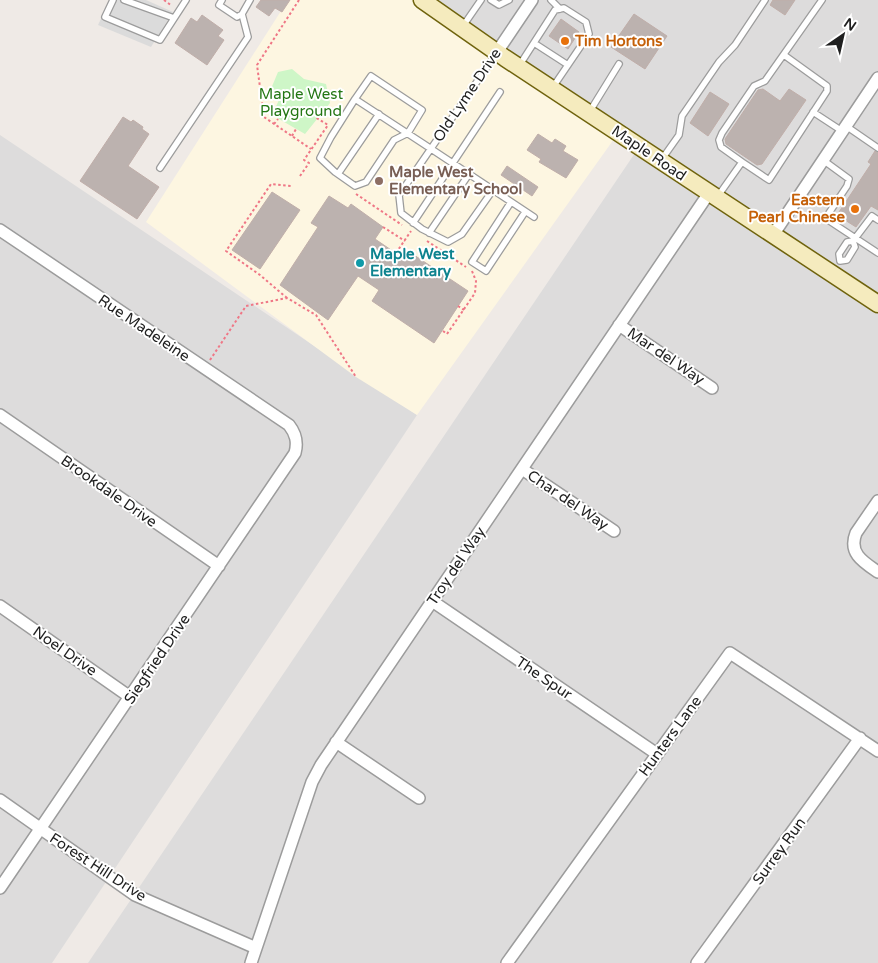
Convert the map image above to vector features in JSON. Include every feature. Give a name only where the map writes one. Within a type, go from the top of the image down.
[{"type":"main road","name":"Maple Road","points":[[427,1],[497,52],[773,235],[836,267],[878,304]]},
{"type":"street","name":"Old Lyme Drive","points":[[497,52],[532,0]]},
{"type":"street","points":[[773,235],[878,78]]},
{"type":"street","name":"Troy del Way","points":[[252,963],[312,782],[336,742],[620,325],[713,195]]},
{"type":"street","name":"Rue Madeleine","points":[[0,230],[289,425]]},
{"type":"street","name":"Mar del Way","points":[[620,325],[712,388]]},
{"type":"street","name":"Brookdale Drive","points":[[0,415],[219,566]]},
{"type":"street","name":"Siegfried Drive","points":[[0,888],[294,453],[297,446],[296,438],[289,425]]},
{"type":"street","name":"Char del Way","points":[[522,469],[614,530]]},
{"type":"street","points":[[878,502],[856,533],[853,546],[860,560],[878,572]]},
{"type":"street","name":"The Spur","points":[[432,601],[657,754]]},
{"type":"street","name":"Noel Drive","points":[[0,606],[130,697]]},
{"type":"street","name":"Hunters Lane","points":[[507,963],[730,652],[878,750]]},
{"type":"street","name":"Surrey Run","points":[[697,963],[860,738]]},
{"type":"street","points":[[336,742],[419,798]]},
{"type":"street","name":"Forest Hill Drive","points":[[0,800],[135,895],[256,948]]},
{"type":"lane","points":[[113,0],[105,17],[160,40],[186,0]]},
{"type":"lane","points":[[124,0],[174,18]]},
{"type":"lane","points":[[222,0],[219,5],[237,17],[242,14],[250,0]]},
{"type":"lane","points":[[462,28],[481,0]]},
{"type":"lane","points":[[491,0],[499,5],[508,0]]},
{"type":"lane","points":[[551,0],[560,9]]},
{"type":"lane","points":[[661,161],[678,135],[682,116],[719,62],[735,45],[765,0]]},
{"type":"lane","points":[[784,55],[827,86],[827,91],[769,180],[721,147],[718,140],[754,86],[765,81],[822,0]]},
{"type":"lane","points":[[519,66],[555,10],[564,8],[586,22],[589,34],[552,88]]},
{"type":"lane","points":[[160,168],[248,37],[242,14]]},
{"type":"lane","points":[[534,43],[568,65]]},
{"type":"lane","name":"Old Lyme Drive","points":[[492,190],[462,234],[448,242],[429,233],[401,213],[399,195],[497,52]]},
{"type":"lane","points":[[588,113],[619,64]]},
{"type":"lane","points":[[371,76],[422,110],[408,133],[394,140],[366,182],[355,186],[320,158],[355,99],[371,76]]},
{"type":"lane","points":[[413,223],[500,92]]},
{"type":"lane","points":[[355,99],[534,217]]},
{"type":"lane","points":[[813,112],[878,148]]},
{"type":"lane","points":[[338,174],[379,114]]},
{"type":"lane","points":[[823,160],[849,179],[847,186],[827,216],[828,220],[854,239],[878,253]]},
{"type":"lane","points":[[713,195],[742,162]]},
{"type":"lane","points":[[429,233],[469,174]]},
{"type":"lane","points":[[511,202],[472,262],[486,271],[525,212]]},
{"type":"lane","points":[[836,267],[839,254],[847,242],[854,239],[872,216],[878,220]]},
{"type":"lane","points":[[836,267],[847,260],[855,247],[854,239]]},
{"type":"path","points":[[164,0],[179,11]]},
{"type":"path","points":[[300,0],[257,64],[264,117],[311,149]]},
{"type":"path","points":[[263,107],[274,105]]},
{"type":"path","points":[[300,176],[308,163],[304,160],[328,125],[316,117]]},
{"type":"path","points":[[274,124],[278,119]]},
{"type":"path","points":[[292,136],[296,129]]},
{"type":"path","points":[[291,186],[271,184],[226,251],[260,275],[287,298],[316,314],[356,377]]},
{"type":"path","points":[[355,193],[403,226]]},
{"type":"path","points":[[383,227],[405,241]]},
{"type":"path","points":[[396,254],[412,231]]},
{"type":"path","points":[[427,241],[472,272],[476,281],[475,292],[464,310],[447,334],[443,331]]},
{"type":"path","points":[[210,360],[246,306],[287,298]]},
{"type":"path","points":[[458,306],[464,310]]},
{"type":"shaded area","points":[[110,0],[146,0],[173,12],[151,47],[98,25]]},
{"type":"shaded area","name":"Maple West Elementary School","points":[[288,0],[422,0],[614,139],[417,415],[356,377],[146,222]]},
{"type":"shaded area","points":[[424,0],[878,0],[878,304]]},
{"type":"shaded area","points":[[0,135],[417,415],[52,963],[0,963]]},
{"type":"shaded area","points":[[635,153],[878,312],[878,963],[88,963]]},
{"type":"green space","name":"Maple West Playground","points":[[292,69],[304,79],[326,84],[330,103],[305,134],[272,115],[279,100],[268,96],[278,72]]},
{"type":"building","points":[[261,0],[290,0],[282,12],[275,8],[269,16],[256,7]]},
{"type":"building","points":[[773,0],[795,0],[785,15],[770,5]]},
{"type":"building","points":[[634,14],[667,36],[645,69],[611,47]]},
{"type":"building","points":[[202,15],[223,30],[218,36],[224,40],[207,65],[175,43],[191,18],[197,22]]},
{"type":"building","points":[[561,19],[579,32],[568,49],[549,36]]},
{"type":"building","points":[[763,89],[780,101],[789,89],[806,100],[762,164],[757,165],[726,144],[725,139],[758,90]]},
{"type":"building","points":[[710,92],[729,104],[708,136],[690,123]]},
{"type":"building","points":[[123,117],[131,122],[133,120],[149,134],[128,166],[159,187],[137,219],[80,181]]},
{"type":"building","points":[[538,134],[552,143],[555,139],[566,146],[563,151],[578,160],[566,178],[539,162],[541,159],[527,150]]},
{"type":"building","points":[[875,151],[878,153],[878,210],[871,206],[856,227],[837,215],[871,164],[868,162]]},
{"type":"building","points":[[507,166],[538,187],[532,196],[501,175]]},
{"type":"building","points":[[272,192],[300,210],[260,269],[232,250]]},
{"type":"building","name":"Maple West Elementary","points":[[329,196],[348,208],[351,204],[383,227],[375,239],[400,256],[405,249],[468,291],[434,343],[372,301],[379,290],[358,276],[328,320],[280,285],[318,227],[311,223]]},
{"type":"place","name":"Tim Hortons","points":[[565,41]]},
{"type":"place","name":"Maple West Elementary School","points":[[379,181]]},
{"type":"place","name":"Eastern Pearl Chinese","points":[[855,209]]},
{"type":"place","name":"Maple West Elementary","points":[[360,263]]}]
